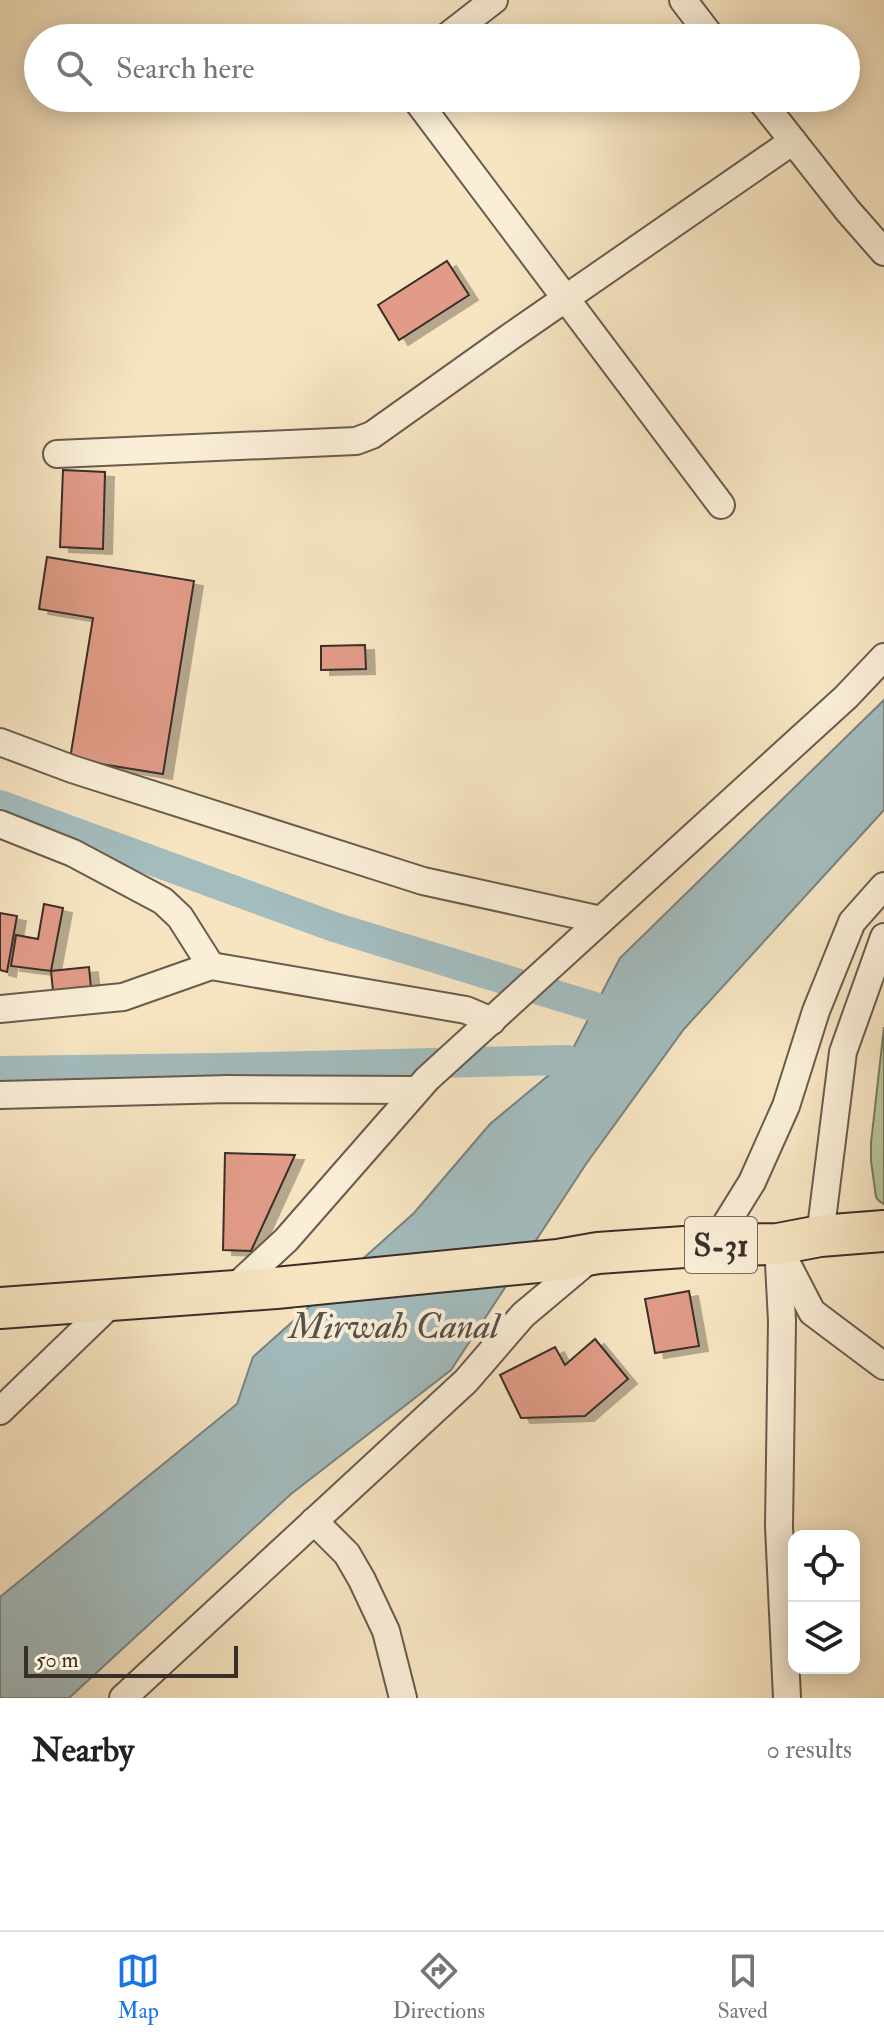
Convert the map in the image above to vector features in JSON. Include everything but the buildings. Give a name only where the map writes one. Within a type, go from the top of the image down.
[{"type":"main road","name":"S-31","points":[[0,1308],[276,1288],[558,1260],[598,1253],[778,1244],[820,1236],[884,1231]]},
{"type":"street","points":[[463,24],[494,0]]},
{"type":"street","points":[[683,0],[701,24]]},
{"type":"street","points":[[426,112],[721,505]]},
{"type":"street","points":[[770,112],[884,252]]},
{"type":"street","points":[[57,454],[356,441],[372,435],[793,141]]},
{"type":"street","points":[[231,1291],[286,1240],[421,1085],[846,697],[884,657]]},
{"type":"street","points":[[0,742],[72,769],[423,881],[601,920]]},
{"type":"street","points":[[0,824],[73,853],[163,901],[180,917],[211,966]]},
{"type":"street","points":[[713,1245],[752,1182],[786,1106],[816,1011],[852,922],[884,886]]},
{"type":"street","points":[[820,1236],[843,1052],[884,937]]},
{"type":"street","points":[[0,1009],[123,997],[211,966],[466,1010],[490,1022]]},
{"type":"street","points":[[0,1095],[421,1085]]},
{"type":"street","points":[[778,1244],[812,1312],[884,1366]]},
{"type":"street","points":[[778,1244],[782,1321],[779,1527],[787,1698]]},
{"type":"street","points":[[123,1698],[466,1381],[523,1315],[598,1253]]},
{"type":"street","points":[[0,1411],[115,1300]]},
{"type":"street","points":[[314,1521],[347,1554],[362,1580],[386,1631],[403,1698]]},
{"type":"green space","points":[[884,1027],[884,1204],[876,1197],[871,1143]]},
{"type":"water","name":"Mirwah Canal","points":[[884,700],[884,810],[684,1029],[586,1164],[451,1370],[291,1494],[69,1698],[0,1698],[0,1597],[237,1404],[253,1357],[414,1213],[490,1124],[567,1060],[620,958]]},
{"type":"waterway","points":[[0,805],[334,927],[595,1007]]},
{"type":"waterway","points":[[0,1071],[567,1060]]}]
